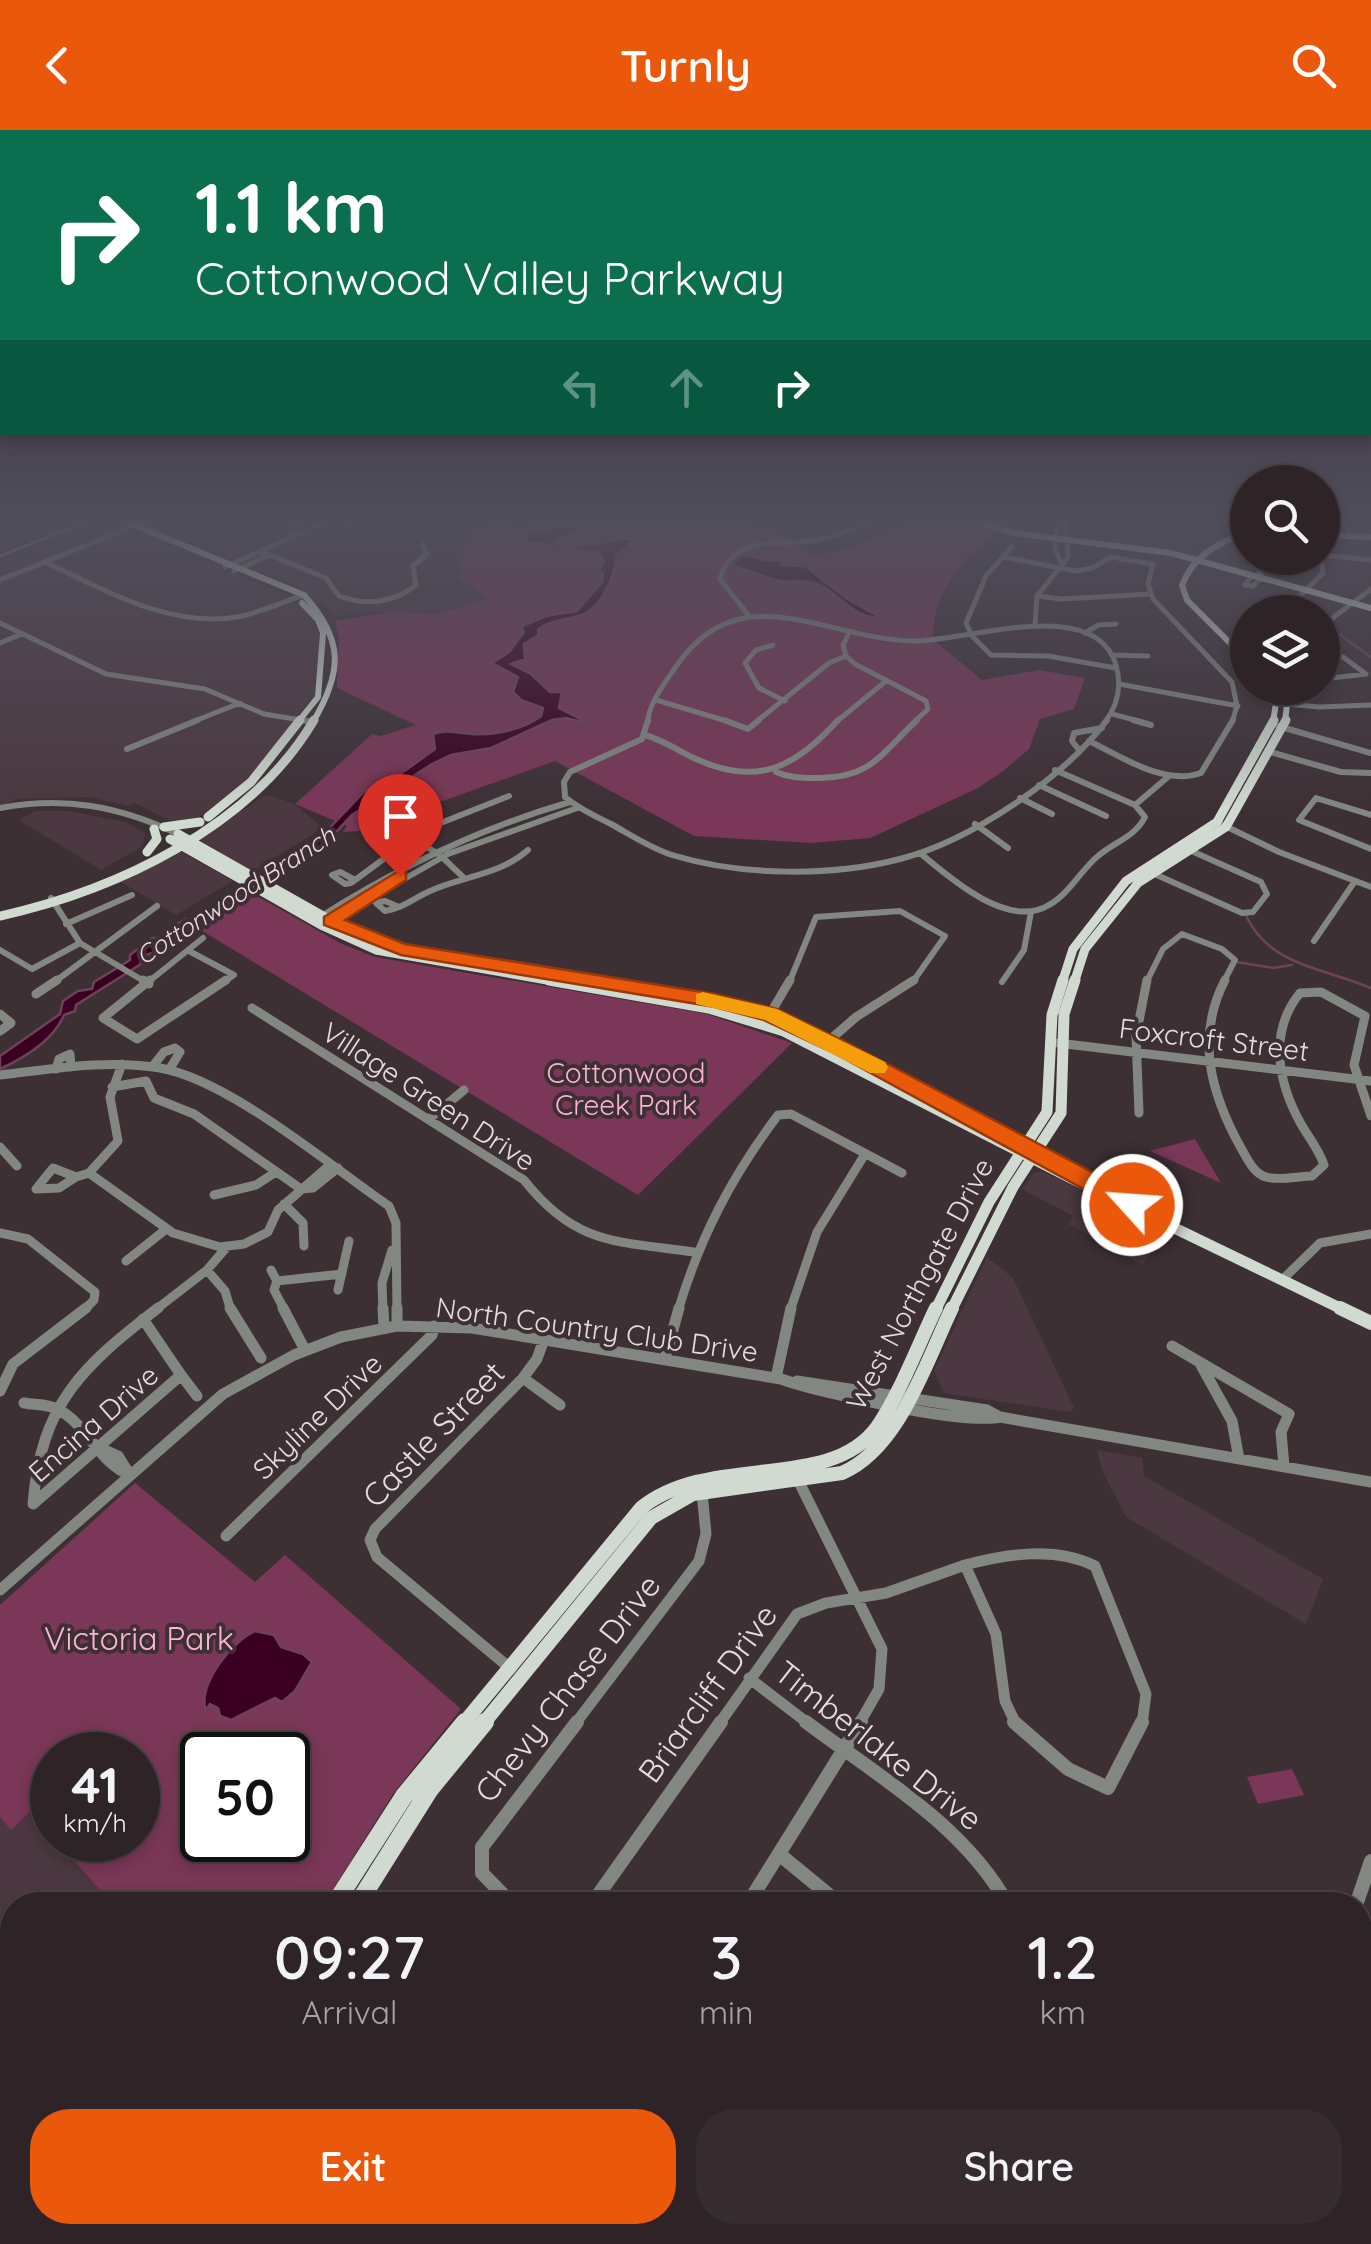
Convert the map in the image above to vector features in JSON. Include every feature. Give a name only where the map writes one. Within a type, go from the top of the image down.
[{"type":"main road","points":[[0,913],[97,888],[234,808],[256,789],[308,721],[318,697],[323,633],[313,614]]},
{"type":"main road","points":[[52,901],[178,838],[240,794],[330,697],[335,651],[330,622],[320,614]]},
{"type":"main road","points":[[1202,614],[1230,641]]},
{"type":"main road","points":[[1208,614],[1230,638]]},
{"type":"main road","points":[[323,652],[335,651]]},
{"type":"main road","name":"West Northgate Drive","points":[[1147,870],[1187,850],[1222,824],[1270,752],[1282,705]]},
{"type":"main road","name":"West Northgate Drive","points":[[624,1538],[662,1510],[702,1492],[856,1467],[885,1443],[901,1400],[967,1263],[1013,1186],[1046,1112],[1057,1042],[1057,992],[1073,949],[1107,904],[1147,870],[1222,824],[1278,726]]},
{"type":"main road","points":[[256,789],[268,762]]},
{"type":"main road","points":[[147,852],[157,839],[159,828],[200,822]]},
{"type":"main road","points":[[178,838],[347,934],[412,952],[770,1014],[824,1046],[1075,1172],[1082,1180],[1371,1323]]},
{"type":"main road","points":[[667,997],[739,1015],[824,1046]]},
{"type":"main road","name":"West Northgate Drive","points":[[342,1892],[404,1796],[515,1672],[624,1538],[641,1508],[678,1484],[700,1478],[796,1475]]},
{"type":"main road","name":"West Northgate Drive","points":[[365,1892],[422,1800],[515,1672]]},
{"type":"street","points":[[161,614],[182,618],[247,614]]},
{"type":"street","points":[[970,614],[966,623],[972,636],[996,657],[1048,656],[1116,668]]},
{"type":"street","points":[[1033,614],[1035,625]]},
{"type":"street","points":[[1089,742],[1168,776],[1198,775],[1238,706],[1232,682],[1168,614]]},
{"type":"street","points":[[786,615],[848,635],[932,640],[1035,625],[1084,632],[1103,642],[1113,655],[1119,684],[1112,714],[1102,728],[1039,784],[975,824],[920,853],[895,860],[845,866],[708,863],[664,852],[574,805],[562,789],[570,772],[630,747],[646,735],[648,714],[699,637],[723,623],[749,616],[786,615]]},
{"type":"street","points":[[0,623],[112,676],[210,690],[264,714],[308,721]]},
{"type":"street","points":[[1084,632],[1098,625],[1116,624]]},
{"type":"street","points":[[0,644],[22,634]]},
{"type":"street","points":[[646,735],[676,745],[706,763],[742,772],[840,779],[864,773],[929,707],[924,700],[846,656],[843,645],[848,635]]},
{"type":"street","points":[[773,645],[756,650],[746,663],[759,688],[785,701]]},
{"type":"street","points":[[1113,655],[1148,656]]},
{"type":"street","points":[[656,700],[689,707],[748,729],[829,663],[846,656]]},
{"type":"street","points":[[1340,656],[1363,669],[1365,676],[1340,678]]},
{"type":"street","points":[[776,772],[801,757],[886,681]]},
{"type":"street","points":[[1119,684],[1238,706]]},
{"type":"street","points":[[127,749],[240,703]]},
{"type":"street","points":[[1340,704],[1371,705]]},
{"type":"street","points":[[1112,714],[1151,725]]},
{"type":"street","points":[[1278,726],[1369,750]]},
{"type":"street","points":[[1078,750],[1072,740],[1074,733],[1102,728]]},
{"type":"street","points":[[1270,752],[1341,772],[1371,773]]},
{"type":"street","points":[[920,853],[974,892],[1031,912],[1048,906],[1108,847],[1142,827],[1145,814],[1055,770]]},
{"type":"street","points":[[1134,806],[1168,776]]},
{"type":"street","points":[[1039,784],[1106,816]]},
{"type":"street","points":[[355,880],[434,824],[509,796]]},
{"type":"street","points":[[1020,798],[1052,814]]},
{"type":"street","points":[[1371,815],[1313,798],[1300,820],[1371,849]]},
{"type":"street","points":[[322,921],[355,894],[437,852],[574,805]]},
{"type":"street","points":[[0,810],[102,806],[178,838]]},
{"type":"street","points":[[975,824],[1008,848]]},
{"type":"street","points":[[1222,824],[1371,886]]},
{"type":"street","points":[[412,838],[437,852],[464,878]]},
{"type":"street","points":[[399,908],[421,894],[508,864],[528,850]]},
{"type":"street","points":[[1147,870],[1242,913],[1253,912],[1262,902],[1268,890],[1262,882],[1187,850]]},
{"type":"street","points":[[322,921],[364,899],[384,880]]},
{"type":"street","points":[[1314,941],[1355,881]]},
{"type":"street","points":[[355,894],[364,899]]},
{"type":"street","points":[[66,924],[132,895]]},
{"type":"street","points":[[52,901],[80,943],[149,984]]},
{"type":"street","points":[[36,994],[157,906]]},
{"type":"street","points":[[770,1014],[799,966],[816,917],[900,911],[946,936],[911,984],[856,1016],[824,1046]]},
{"type":"street","points":[[1002,982],[1010,977],[1030,931],[1031,912]]},
{"type":"street","points":[[1140,1113],[1134,1052],[1141,994],[1170,940],[1186,934],[1222,948],[1235,962],[1210,1013],[1208,1061],[1217,1100],[1246,1158],[1260,1174],[1277,1180],[1312,1176],[1324,1165],[1292,1106],[1281,1070],[1280,1046],[1286,1014],[1296,996],[1313,990],[1352,1006],[1365,1016],[1355,1054],[1356,1079],[1371,1116]]},
{"type":"street","points":[[189,950],[234,974],[137,1039],[103,1018],[204,938]]},
{"type":"street","points":[[0,950],[32,968],[80,943]]},
{"type":"street","name":"Village Green Drive","points":[[252,1008],[524,1180],[553,1215],[576,1229],[694,1252]]},
{"type":"street","points":[[0,1014],[10,1023],[0,1031]]},
{"type":"street","name":"Foxcroft Street","points":[[1057,1042],[1371,1081]]},
{"type":"street","points":[[152,1067],[164,1052],[175,1048],[180,1052],[168,1070]]},
{"type":"street","points":[[76,1177],[89,1173],[118,1141],[110,1098],[122,1064]]},
{"type":"street","points":[[1,1077],[122,1064],[146,1081],[154,1098],[194,1114],[301,1189]]},
{"type":"street","points":[[114,1083],[152,1067],[218,1088],[389,1206],[396,1223],[382,1283],[384,1328]]},
{"type":"street","points":[[428,1118],[464,1090]]},
{"type":"street","points":[[665,1359],[694,1252],[715,1204],[749,1150],[778,1115],[791,1114],[902,1173]]},
{"type":"street","points":[[0,1147],[17,1166]]},
{"type":"street","points":[[776,1378],[805,1254],[835,1194],[865,1154]]},
{"type":"street","points":[[58,1409],[96,1356],[207,1270],[226,1248],[268,1232],[284,1204],[301,1189],[313,1188],[334,1166]]},
{"type":"street","points":[[214,1195],[256,1185],[276,1172]]},
{"type":"street","points":[[89,1173],[181,1240],[226,1248]]},
{"type":"street","points":[[284,1204],[303,1223],[304,1246]]},
{"type":"street","points":[[126,1261],[164,1230]]},
{"type":"street","points":[[0,1233],[28,1239],[95,1292],[94,1300],[85,1309],[13,1364],[0,1391]]},
{"type":"street","points":[[1283,1279],[1308,1247],[1369,1238]]},
{"type":"street","points":[[338,1290],[348,1241]]},
{"type":"street","points":[[393,1247],[397,1326]]},
{"type":"street","points":[[207,1270],[224,1291],[227,1304],[261,1358]]},
{"type":"street","points":[[271,1270],[277,1281],[274,1290],[305,1350]]},
{"type":"street","points":[[277,1281],[342,1274]]},
{"type":"street","name":"Encina Drive","points":[[143,1319],[197,1396]]},
{"type":"street","name":"North Country Club Drive","points":[[0,1590],[223,1394],[305,1350],[397,1326],[434,1326],[544,1339],[776,1378],[811,1390],[901,1400],[986,1420],[1000,1417],[1371,1482]]},
{"type":"street","name":"Skyline Drive","points":[[226,1536],[432,1336],[434,1326]]},
{"type":"street","name":"Castle Street","points":[[515,1672],[377,1557],[370,1540],[376,1529],[523,1378],[537,1359],[544,1339]]},
{"type":"street","points":[[1172,1346],[1289,1414],[1281,1432],[1284,1466]]},
{"type":"street","points":[[1201,1364],[1232,1421],[1239,1459]]},
{"type":"street","name":"Encina Drive","points":[[58,1409],[35,1478],[33,1504],[181,1375]]},
{"type":"street","points":[[523,1378],[560,1405]]},
{"type":"street","points":[[24,1403],[58,1409],[98,1447],[100,1457],[117,1472],[130,1475]]},
{"type":"street","points":[[755,1892],[876,1696],[884,1674],[880,1642],[796,1475]]},
{"type":"street","name":"Chevy Chase Drive","points":[[500,1892],[480,1872],[477,1858],[482,1847],[699,1562],[706,1534],[702,1492]]},
{"type":"street","name":"Briarcliff Drive","points":[[599,1892],[797,1614],[810,1607],[879,1595],[966,1564],[1053,1555],[1091,1562]]},
{"type":"street","points":[[966,1564],[994,1618],[1003,1664],[1006,1711],[1024,1734],[1089,1783],[1108,1788],[1142,1724],[1146,1694],[1091,1562]]},
{"type":"street","name":"Timberlake Drive","points":[[749,1678],[965,1843],[990,1872],[1001,1892]]},
{"type":"street","points":[[779,1854],[825,1892]]},
{"type":"street","points":[[1361,1892],[1370,1867]]},
{"type":"shaded area","points":[[0,614],[309,614],[321,640],[315,694],[239,791],[206,814],[184,822],[168,820],[135,803],[129,806],[89,797],[16,799],[0,807]]},
{"type":"shaded area","points":[[583,614],[542,627],[539,635],[524,644],[525,659],[511,664],[531,674],[550,692],[562,692],[559,708],[590,724],[566,718],[552,720],[491,748],[451,755],[432,764],[352,815],[321,848],[199,921],[188,919],[204,915],[312,846],[365,791],[399,775],[435,749],[433,734],[499,733],[541,716],[543,708],[521,700],[513,692],[518,677],[492,663],[509,652],[524,632],[521,627],[545,616]]},
{"type":"shaded area","points":[[266,795],[293,803],[323,828],[251,872],[199,839]]},
{"type":"shaded area","points":[[35,811],[68,811],[126,822],[145,833],[143,846],[101,870],[19,820]]},
{"type":"shaded area","points":[[174,851],[233,881],[176,915],[119,881]]},
{"type":"shaded area","points":[[184,921],[166,946],[140,958],[141,964],[76,1005],[75,1011],[64,1015],[38,1046],[0,1069],[0,1056],[60,1014],[63,1001],[78,991],[92,989],[94,982],[130,960],[130,955],[152,938],[163,938]]},
{"type":"shaded area","points":[[1042,1171],[1164,1232],[1143,1265],[1068,1224],[1073,1216],[1022,1189],[1034,1173]]},
{"type":"shaded area","points":[[987,1257],[1013,1278],[1074,1408],[1070,1412],[944,1393],[934,1371]]},
{"type":"shaded area","points":[[1097,1450],[1142,1458],[1144,1476],[1323,1579],[1306,1624],[1126,1517],[1102,1470]]},
{"type":"shaded area","points":[[255,1631],[274,1635],[281,1647],[303,1654],[312,1662],[295,1691],[282,1702],[275,1698],[231,1720],[220,1716],[218,1708],[210,1704],[206,1710],[206,1689],[218,1665]]},
{"type":"shaded area","points":[[30,1812],[30,1862],[75,1862],[102,1892],[0,1892],[0,1817],[11,1830]]},
{"type":"green space","points":[[381,614],[936,614],[933,639],[982,680],[1039,670],[1085,678],[1074,709],[1040,719],[1029,749],[1003,771],[978,788],[870,838],[811,843],[694,836],[555,761],[358,831],[343,832],[347,826],[295,804],[372,734],[381,736],[416,725],[337,688],[339,638],[335,621]]},
{"type":"green space","name":"Cottonwood Creek Park","points":[[253,894],[342,944],[375,957],[707,1014],[792,1043],[638,1195],[199,929]]},
{"type":"green space","points":[[1195,1139],[1221,1183],[1150,1151]]},
{"type":"green space","name":"Victoria Park","points":[[135,1483],[255,1582],[285,1555],[461,1709],[393,1794],[331,1892],[102,1892],[75,1862],[160,1862],[160,1732],[30,1732],[30,1812],[11,1830],[0,1817],[0,1605]]},
{"type":"green space","points":[[1292,1769],[1304,1795],[1258,1804],[1247,1777]]},
{"type":"waterway","points":[[1340,635],[1371,657]]},
{"type":"waterway","points":[[1245,914],[1268,945],[1283,955],[1371,988]]},
{"type":"waterway","points":[[1236,962],[1273,968],[1292,965]]},
{"type":"slow traffic","points":[[703,999],[770,1014],[878,1067]]},
{"type":"route","points":[[400,876],[331,921],[350,932],[401,949],[715,1001],[770,1014],[839,1047],[1132,1205]]},
{"type":"water label","name":"Cottonwood Branch","points":[[235,895]]}]
